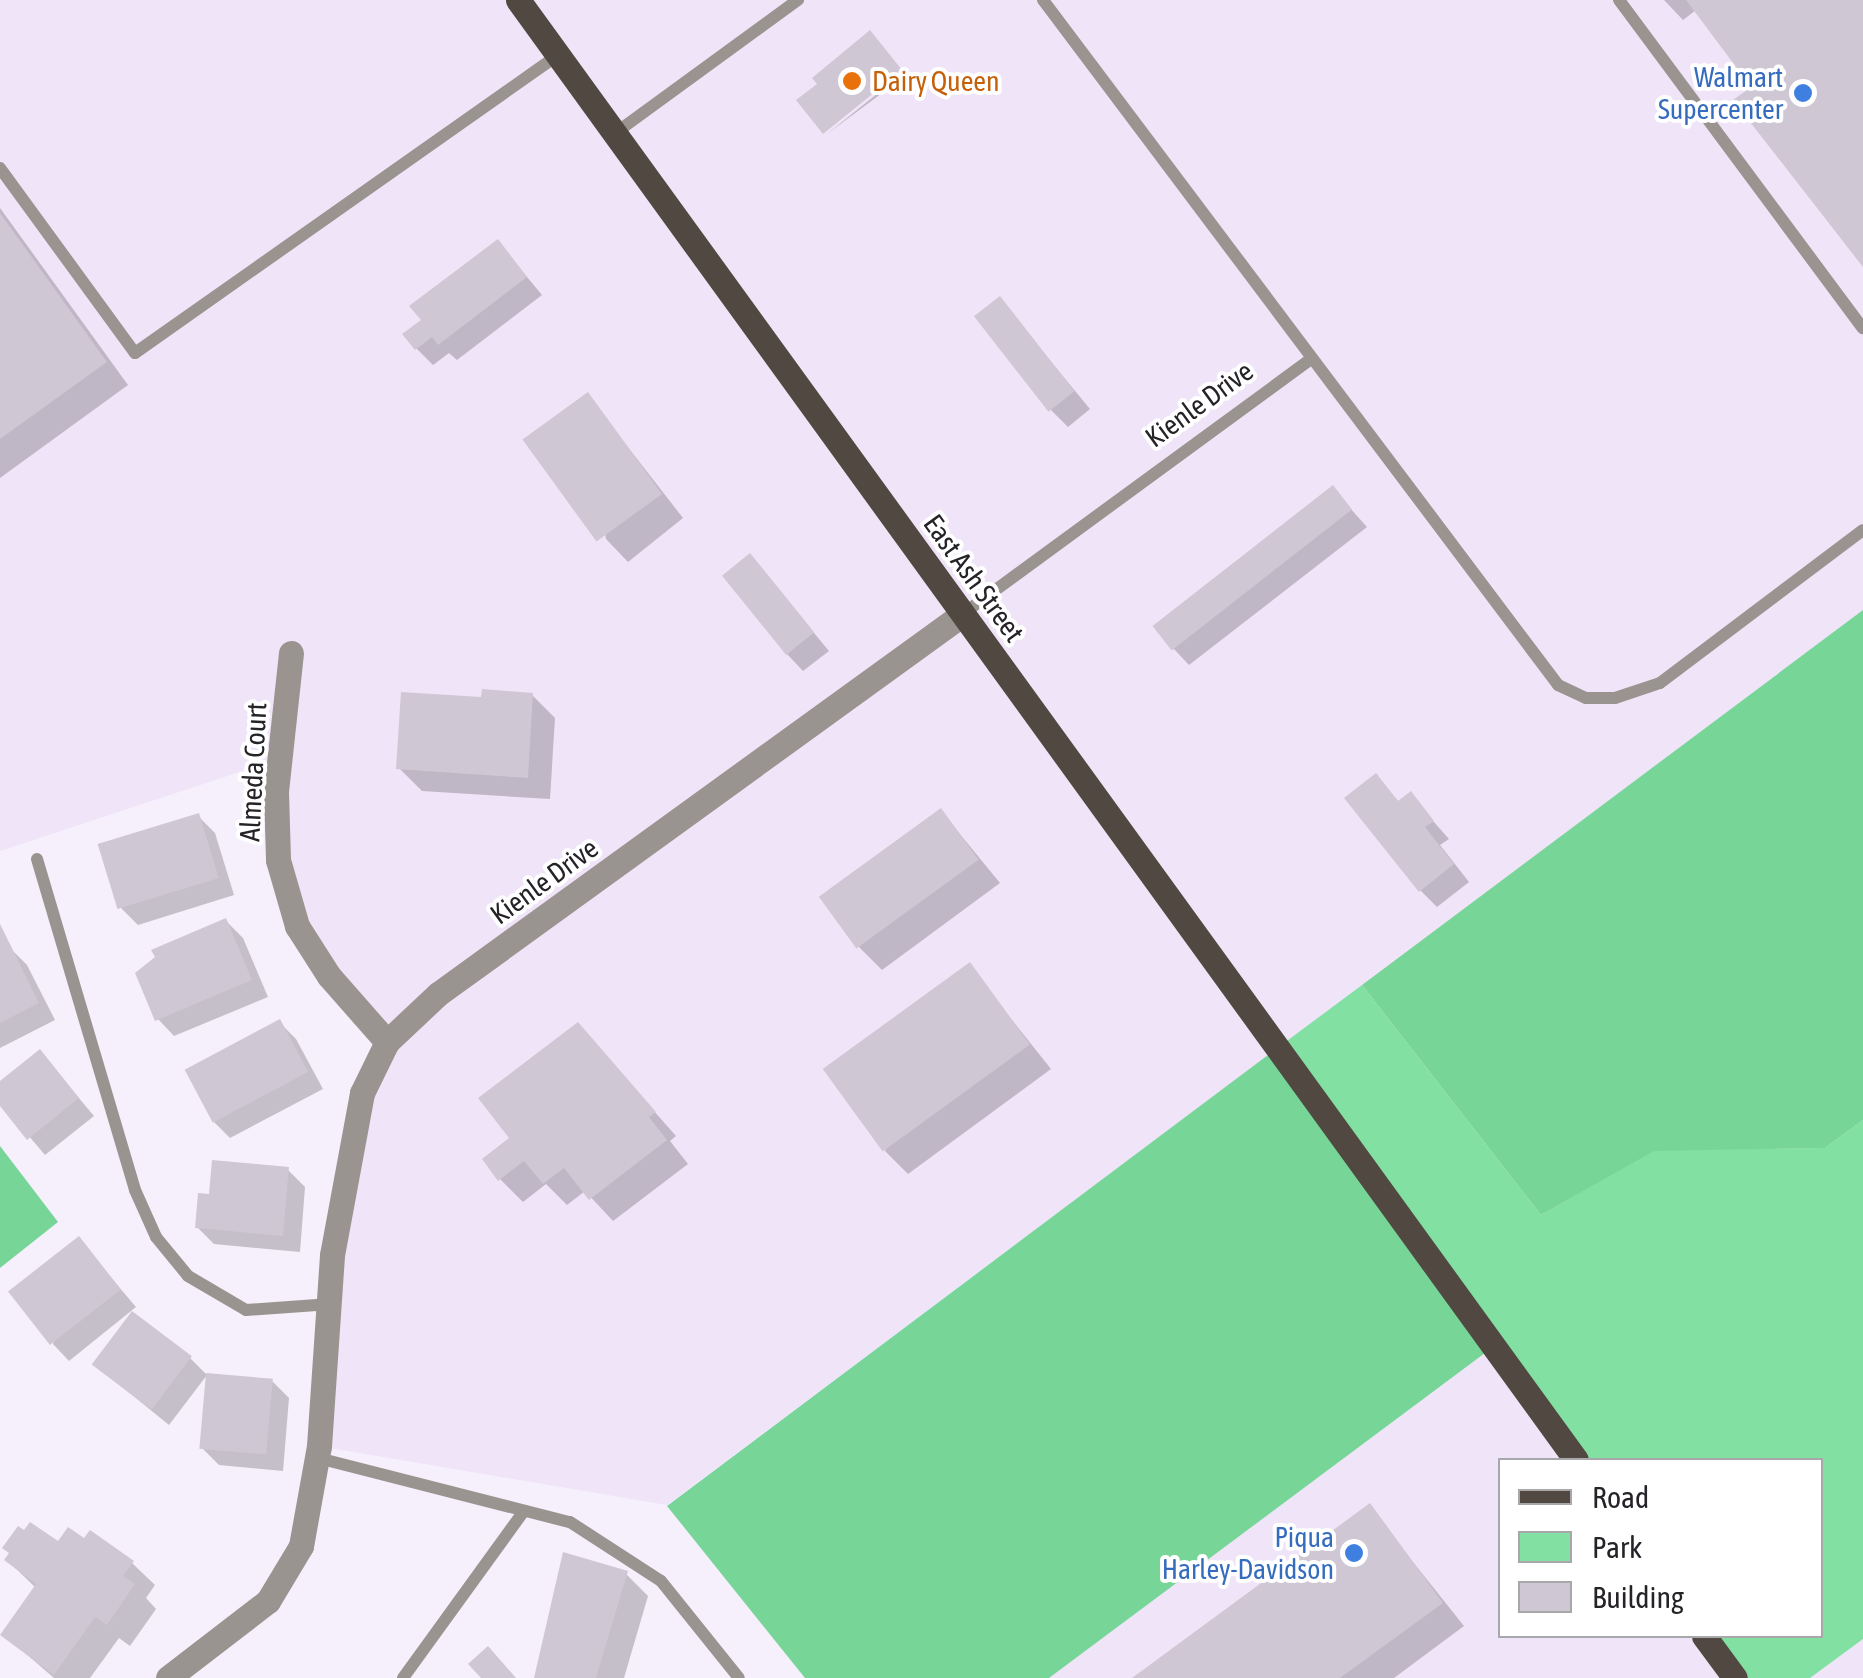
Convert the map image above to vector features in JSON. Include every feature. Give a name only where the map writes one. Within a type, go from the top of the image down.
[{"type":"main road","name":"East Ash Street","points":[[518,0],[1575,1458]]},
{"type":"main road","points":[[1705,1638],[1735,1678]]},
{"type":"street","name":"Kienle Drive","points":[[168,1678],[268,1601],[301,1546],[318,1458],[332,1255],[362,1093],[387,1042],[438,994],[964,613]]},
{"type":"street","name":"Almeda Court","points":[[291,652],[276,792],[278,860],[298,926],[328,976],[387,1042]]},
{"type":"lane","points":[[614,134],[798,0]]},
{"type":"lane","points":[[1043,0],[1558,685],[1586,698],[1615,698],[1660,684],[1863,530]]},
{"type":"lane","points":[[1619,0],[1863,328]]},
{"type":"lane","points":[[0,168],[136,352],[558,55]]},
{"type":"lane","name":"Kienle Drive","points":[[964,613],[1312,358]]},
{"type":"lane","points":[[36,859],[135,1190],[156,1238],[188,1276],[246,1310],[331,1304]]},
{"type":"lane","points":[[318,1458],[570,1522],[662,1581],[739,1678]]},
{"type":"lane","points":[[403,1678],[523,1512]]},
{"type":"shaded area","points":[[0,0],[1863,0],[1863,610],[667,1505],[319,1446],[332,1255],[387,1042],[297,926],[279,759],[0,851]]},
{"type":"shaded area","points":[[1493,1347],[1575,1458],[1498,1458],[1498,1638],[1705,1638],[1735,1678],[1049,1678]]},
{"type":"shaded area","points":[[1863,1639],[1863,1678],[1810,1678]]},
{"type":"green space","points":[[1863,610],[1863,1120],[1825,1148],[1654,1151],[1541,1215],[1362,985]]},
{"type":"green space","points":[[1362,985],[1541,1215],[1654,1150],[1825,1148],[1863,1120],[1863,1639],[1810,1678],[1735,1678],[1705,1638],[1823,1638],[1823,1458],[1575,1458],[1276,1049]]},
{"type":"green space","points":[[1276,1049],[1493,1347],[1049,1678],[805,1678],[667,1506]]},
{"type":"green space","points":[[0,1146],[58,1222],[0,1268]]},
{"type":"building","name":"Walmart Supercenter","points":[[1686,0],[1863,0],[1863,267],[1733,100],[1751,87]]},
{"type":"building","name":"Dairy Queen","points":[[870,30],[902,70],[823,134],[796,100],[817,84],[812,78]]},
{"type":"building","points":[[0,213],[107,362],[0,439]]},
{"type":"building","points":[[498,239],[527,277],[438,345],[432,337],[415,350],[402,334],[421,320],[409,306]]},
{"type":"building","points":[[1000,296],[1074,391],[1048,412],[974,316]]},
{"type":"building","points":[[588,392],[662,494],[597,542],[522,440]]},
{"type":"building","points":[[1333,485],[1352,509],[1172,650],[1153,626]]},
{"type":"building","points":[[750,553],[814,632],[786,655],[722,576]]},
{"type":"building","points":[[482,689],[533,693],[528,778],[396,769],[401,692],[481,697]]},
{"type":"building","points":[[1376,773],[1398,801],[1411,791],[1434,821],[1425,827],[1454,864],[1419,892],[1344,798]]},
{"type":"building","points":[[941,808],[979,860],[856,949],[819,897]]},
{"type":"building","points":[[199,813],[219,878],[118,909],[98,844]]},
{"type":"building","points":[[226,918],[252,980],[155,1021],[135,973],[155,957],[151,950]]},
{"type":"building","points":[[0,924],[39,1003],[0,1023]]},
{"type":"building","points":[[970,962],[1030,1045],[883,1151],[823,1069]]},
{"type":"building","points":[[280,1019],[308,1072],[213,1123],[185,1070]]},
{"type":"building","points":[[578,1022],[656,1112],[649,1117],[667,1140],[589,1200],[564,1168],[543,1184],[524,1161],[498,1181],[482,1159],[509,1138],[478,1098]]},
{"type":"building","points":[[40,1049],[79,1098],[27,1140],[0,1106],[0,1081]]},
{"type":"building","points":[[212,1160],[289,1167],[283,1236],[195,1228],[198,1193],[209,1194]]},
{"type":"building","points":[[79,1236],[121,1290],[50,1345],[8,1291]]},
{"type":"building","points":[[132,1311],[192,1356],[152,1410],[92,1365]]},
{"type":"building","points":[[206,1373],[273,1379],[266,1455],[199,1449]]},
{"type":"building","name":"Piqua Harley-Davidson","points":[[1370,1503],[1443,1603],[1340,1678],[1132,1678]]},
{"type":"building","points":[[30,1522],[58,1541],[68,1527],[84,1538],[90,1530],[134,1561],[123,1576],[135,1584],[107,1625],[95,1617],[54,1675],[0,1635],[36,1584],[4,1560],[9,1553],[2,1548],[18,1526],[24,1530]]},
{"type":"building","points":[[563,1552],[628,1571],[596,1678],[534,1678]]},
{"type":"building","points":[[488,1646],[516,1678],[481,1678],[468,1664]]},
{"type":"place","name":"Dairy Queen","points":[[852,81]]},
{"type":"place","name":"Walmart Supercenter","points":[[1803,93]]},
{"type":"place","name":"Piqua Harley-Davidson","points":[[1354,1553]]}]
